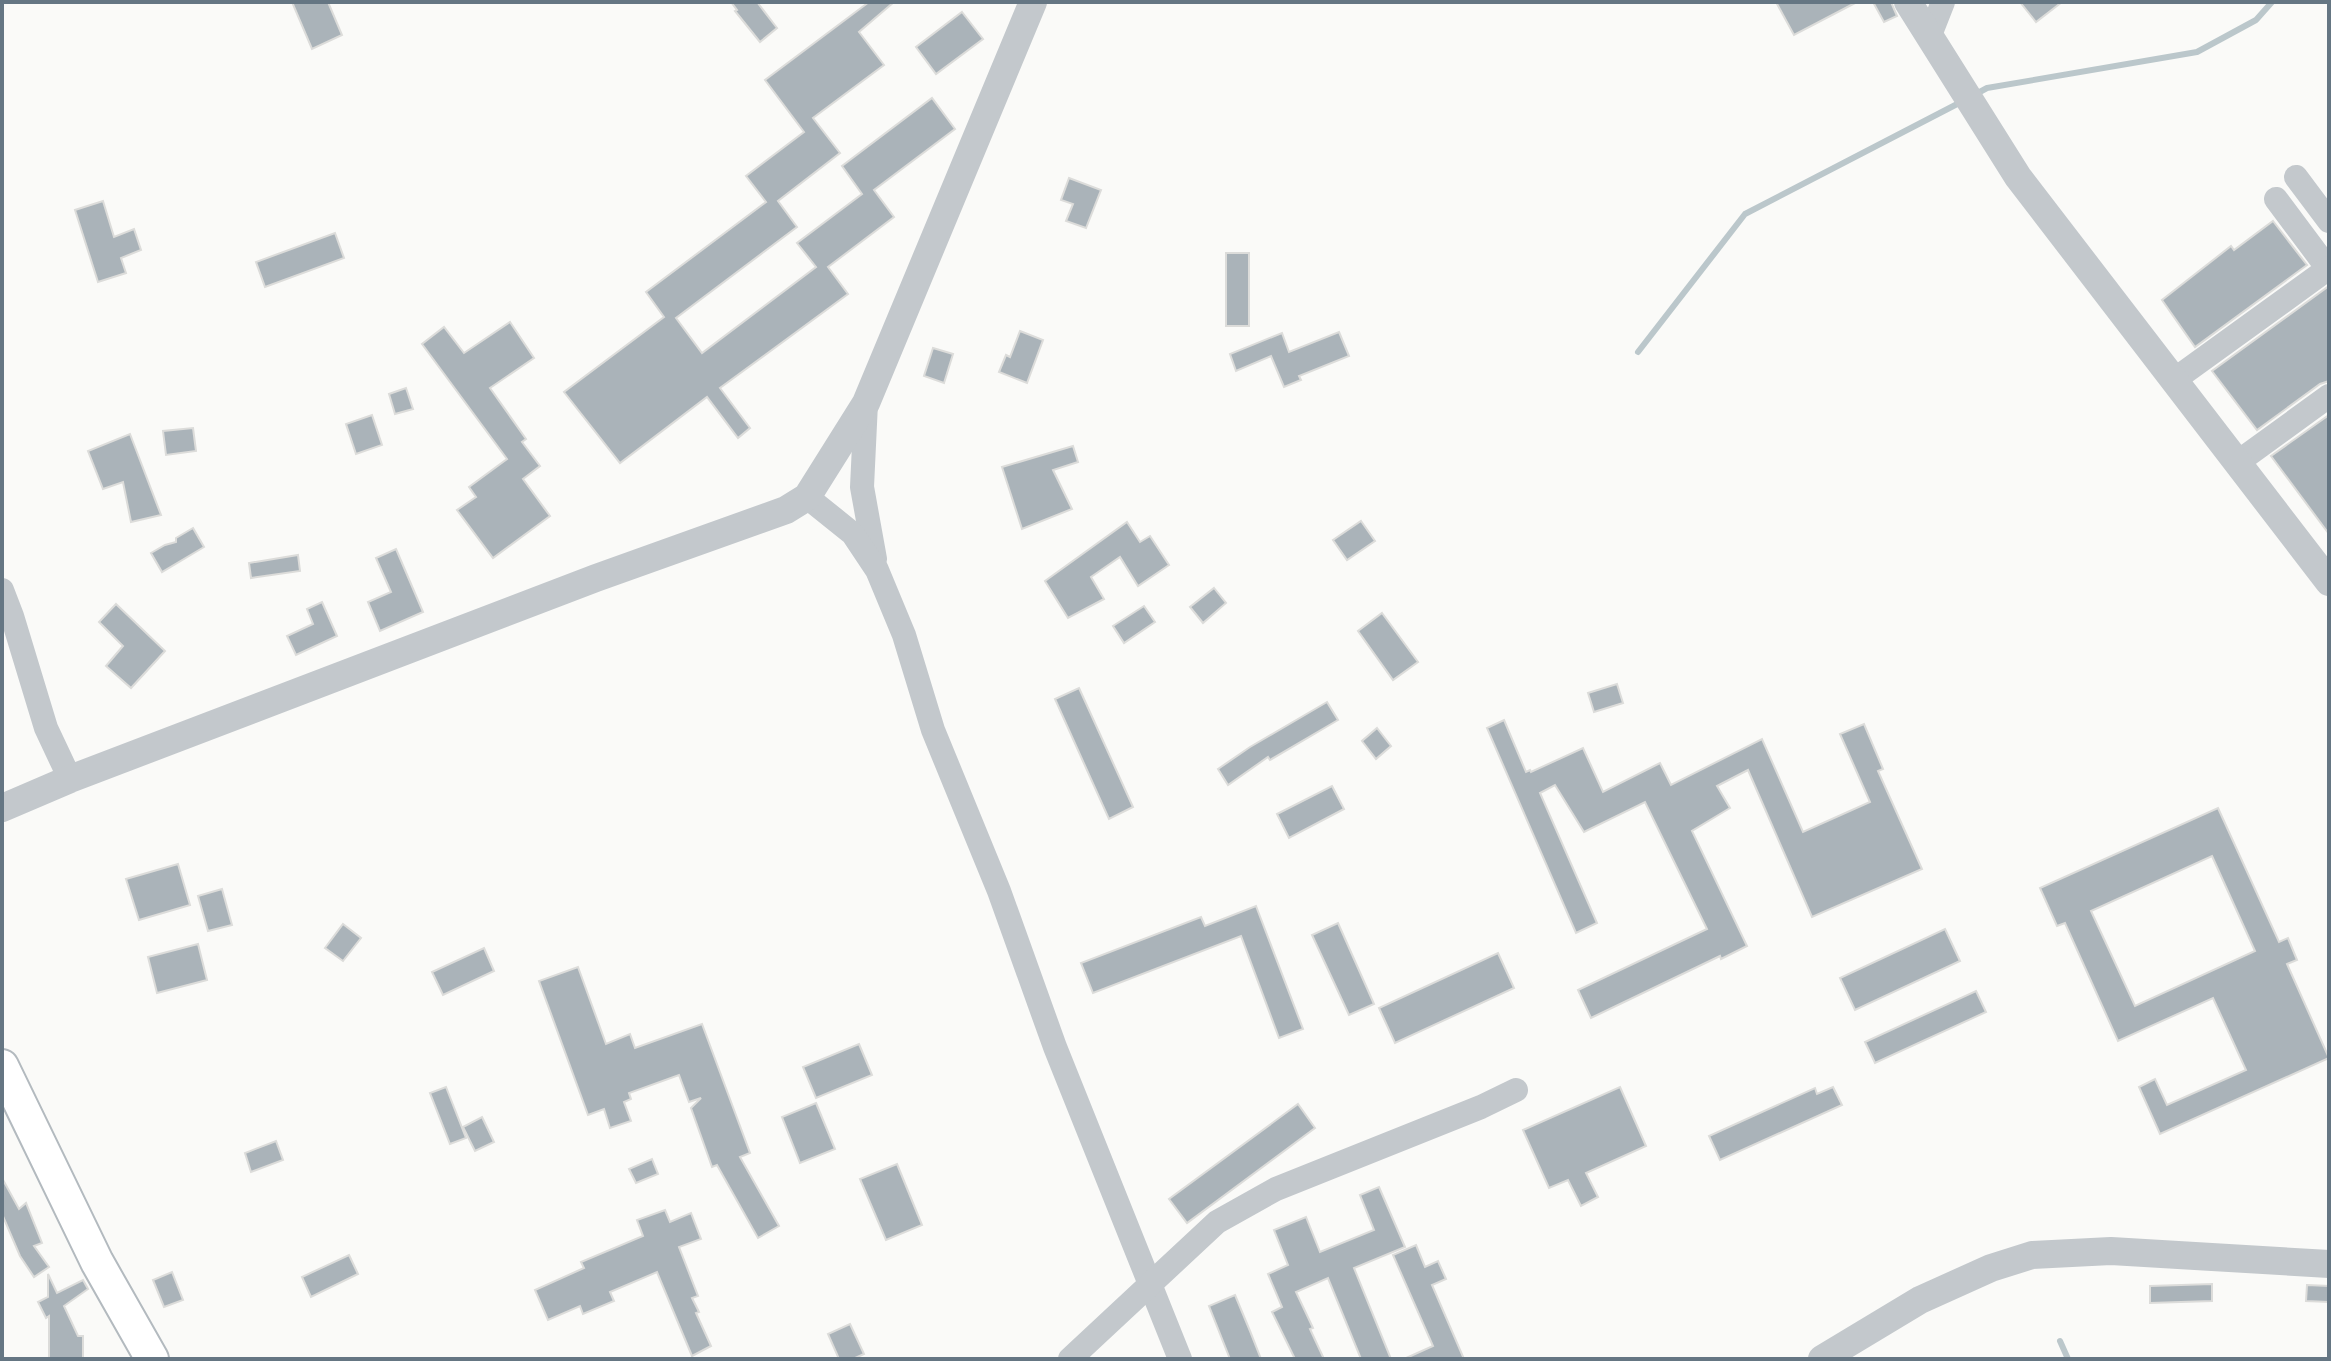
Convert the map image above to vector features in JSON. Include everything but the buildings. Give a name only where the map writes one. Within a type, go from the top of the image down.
[{"type":"main road","points":[[2,1066],[97,1262],[152,1359]]},
{"type":"street","points":[[3,809],[70,779],[596,578],[786,510],[807,497],[866,403],[1033,2]]},
{"type":"street","points":[[1908,2],[2018,177],[2238,462],[2324,566]]},
{"type":"street","points":[[1930,35],[1943,2]]},
{"type":"street","points":[[2296,177],[2329,221]]},
{"type":"street","points":[[2174,380],[2329,269],[2276,199]]},
{"type":"street","points":[[2238,462],[2329,396]]},
{"type":"street","points":[[866,403],[862,487],[877,570]]},
{"type":"street","points":[[807,497],[853,534],[877,570],[904,635],[933,730],[999,891],[1060,1058],[1180,1359]]},
{"type":"street","points":[[2,590],[46,728],[70,779]]},
{"type":"street","points":[[1070,1359],[1217,1222],[1276,1189],[1516,1090]]},
{"type":"street","points":[[1822,1359],[1920,1300],[1991,1268],[2032,1255],[2111,1251],[2329,1264]]},
{"type":"waterway","points":[[1976,94],[1987,88],[2197,52],[2256,20],[2272,2]]},
{"type":"waterway","points":[[1638,352],[1745,214],[1963,101]]},
{"type":"waterway","points":[[2060,1341],[2068,1359]]}]
